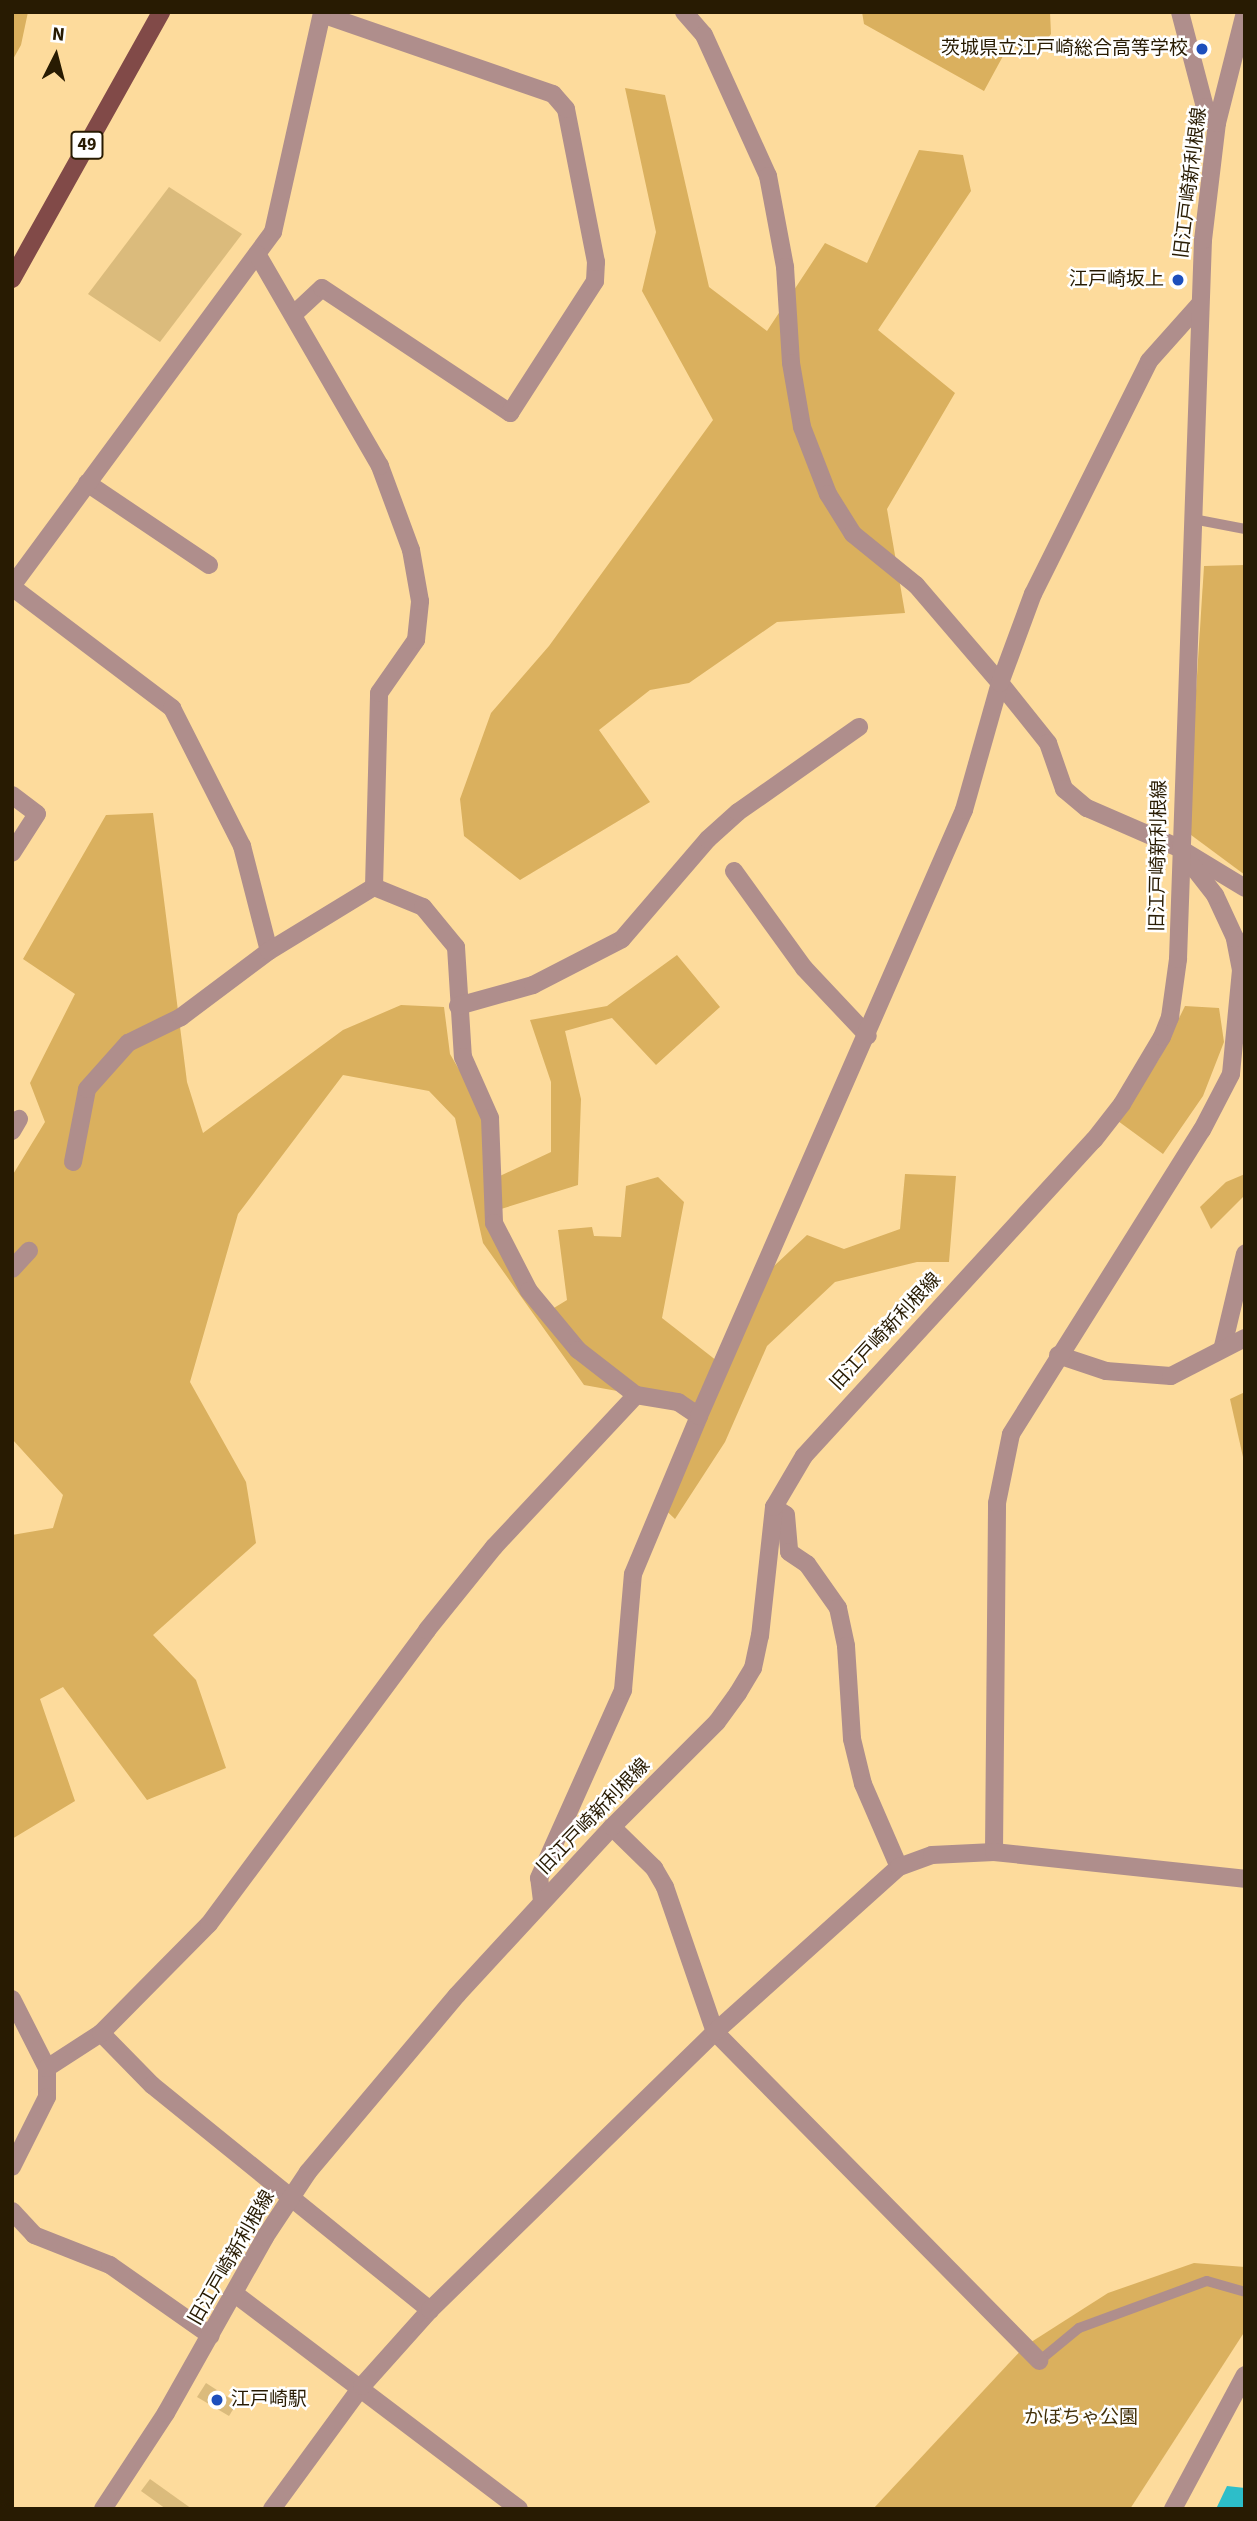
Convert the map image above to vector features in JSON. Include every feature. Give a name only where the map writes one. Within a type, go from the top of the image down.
[{"type":"main road","name":"49","points":[[12,279],[161,12]]},
{"type":"street","points":[[684,12],[704,36],[768,176],[785,267],[791,363],[802,427],[828,495],[853,534],[916,585],[1000,683],[1048,743],[1064,789],[1087,808],[1179,848],[1245,888]]},
{"type":"street","points":[[704,12],[704,36]]},
{"type":"street","points":[[1180,12],[1205,107],[1217,123]]},
{"type":"street","name":"旧江戸崎新利根線","points":[[103,2509],[211,2336],[291,2196],[457,1995],[612,1827],[717,1722],[753,1668],[774,1507],[827,1427],[1094,1140],[1146,1067],[1170,1017],[1176,988],[1199,305],[1217,123],[1245,12]]},
{"type":"street","points":[[269,951],[242,846],[172,708],[12,587],[273,232],[322,13],[553,94],[566,110],[596,262],[596,281],[510,413],[322,288],[294,314]]},
{"type":"street","points":[[257,254],[294,314],[333,392],[380,466],[411,550],[420,601],[416,640],[379,693],[374,887]]},
{"type":"street","points":[[542,1901],[539,1878],[623,1690],[633,1574],[699,1416],[868,1036],[964,810],[1000,683],[1033,594],[1149,361],[1199,305]]},
{"type":"street","points":[[87,483],[209,565]]},
{"type":"street","points":[[458,1006],[533,985],[622,939],[708,839],[738,812],[859,727]]},
{"type":"street","points":[[12,795],[37,814],[12,853]]},
{"type":"street","points":[[994,1852],[997,1503],[1011,1434],[1058,1355],[1202,1130],[1231,1074],[1241,970],[1235,937],[1215,895],[1179,848]]},
{"type":"street","points":[[734,871],[804,968],[868,1036]]},
{"type":"street","points":[[73,1162],[87,1089],[128,1043],[181,1017],[269,951],[374,887]]},
{"type":"street","points":[[374,887],[423,907],[456,947],[463,1056],[490,1118],[494,1223],[529,1291],[578,1350],[636,1395],[678,1402],[699,1416]]},
{"type":"street","points":[[12,1269],[29,1251]]},
{"type":"street","points":[[1223,1346],[1245,1254]]},
{"type":"street","points":[[1058,1355],[1106,1371],[1171,1376],[1223,1346],[1245,1338]]},
{"type":"street","points":[[47,2068],[101,2033],[209,1924],[427,1630],[494,1547],[636,1395]]},
{"type":"street","points":[[774,1507],[786,1515],[789,1552],[807,1564],[838,1608],[846,1646],[852,1739],[863,1784],[899,1867]]},
{"type":"street","points":[[612,1827],[654,1868],[666,1887],[715,2032],[1039,2361]]},
{"type":"street","points":[[272,2509],[362,2386],[430,2310],[715,2032],[899,1867],[932,1855],[994,1852],[1245,1879]]},
{"type":"street","points":[[12,1998],[47,2068],[47,2097],[12,2166]]},
{"type":"street","points":[[101,2033],[152,2085],[430,2310]]},
{"type":"street","points":[[12,2211],[34,2235],[110,2265],[211,2336]]},
{"type":"street","points":[[235,2294],[362,2386],[519,2509]]},
{"type":"street","points":[[1173,2509],[1245,2375]]},
{"type":"lane","points":[[1193,519],[1245,529]]},
{"type":"lane","points":[[1039,2361],[1079,2328],[1207,2281],[1245,2292]]},
{"type":"green space","points":[[12,12],[28,12],[21,45],[12,61]]},
{"type":"green space","points":[[862,12],[1050,12],[1051,34],[1034,57],[1009,45],[984,91],[864,24]]},
{"type":"green space","points":[[625,88],[665,95],[709,287],[767,331],[825,243],[867,263],[919,150],[963,155],[971,191],[878,330],[955,393],[887,509],[905,613],[777,622],[689,683],[650,690],[599,730],[650,802],[520,880],[464,836],[460,799],[491,713],[549,646],[713,420],[642,291],[656,232]]},
{"type":"green space","points":[[1245,565],[1245,875],[1187,832],[1204,566]]},
{"type":"green space","points":[[153,813],[187,1082],[203,1133],[343,1030],[401,1005],[444,1007],[450,1054],[490,1123],[487,1182],[551,1152],[551,1082],[530,1020],[607,1006],[677,955],[720,1007],[656,1065],[612,1018],[565,1031],[581,1099],[578,1185],[488,1213],[544,1314],[567,1300],[558,1230],[592,1227],[594,1236],[621,1237],[626,1186],[658,1177],[684,1202],[662,1318],[717,1361],[756,1283],[807,1235],[844,1249],[900,1229],[905,1174],[956,1176],[949,1262],[917,1262],[835,1282],[767,1346],[725,1442],[675,1519],[655,1500],[699,1416],[678,1402],[584,1385],[483,1243],[455,1118],[429,1091],[343,1075],[238,1214],[190,1382],[246,1482],[256,1543],[153,1635],[196,1680],[226,1768],[147,1800],[63,1687],[40,1699],[75,1801],[12,1839],[12,1535],[53,1528],[63,1495],[12,1439],[12,1176],[45,1122],[30,1083],[75,994],[23,959],[106,815]]},
{"type":"green space","points":[[1185,1006],[1219,1008],[1224,1042],[1203,1096],[1163,1154],[1118,1121],[1159,1059]]},
{"type":"green space","points":[[1245,1174],[1245,1195],[1211,1229],[1200,1207],[1226,1182]]},
{"type":"green space","points":[[1245,1392],[1245,1466],[1230,1399]]},
{"type":"green space","name":"かぼちゃ公園","points":[[1194,2263],[1245,2267],[1245,2331],[1130,2509],[873,2509],[1025,2346],[1108,2293]]},
{"type":"water","points":[[1227,2486],[1245,2488],[1245,2509],[1216,2509]]},
{"type":"building","points":[[169,187],[242,234],[160,342],[88,294]]},
{"type":"building","name":"江戸崎駅","points":[[206,2383],[237,2403],[229,2416],[197,2397]]},
{"type":"building","points":[[150,2479],[192,2509],[166,2509],[141,2491]]},
{"type":"place","name":"茨城県立江戸崎総合高等学校","points":[[1202,49]]},
{"type":"place","name":"江戸崎坂上","points":[[1178,280]]},
{"type":"place","name":"江戸崎駅","points":[[217,2400]]}]
